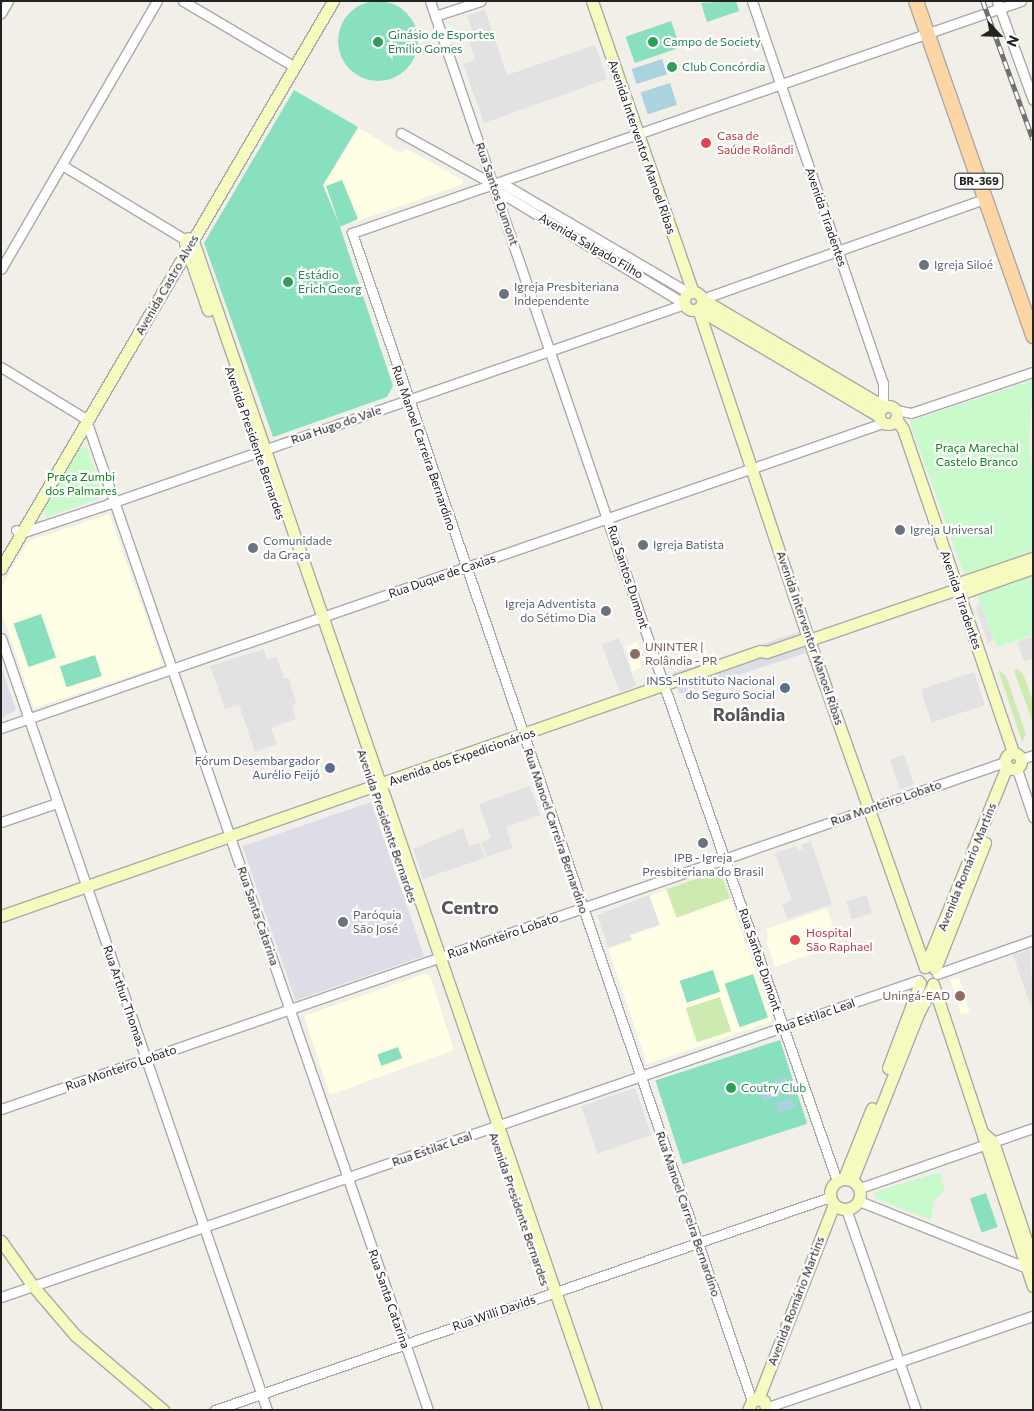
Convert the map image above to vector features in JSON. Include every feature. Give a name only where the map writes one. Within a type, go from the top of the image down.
[{"type":"main road","name":"BR-369","points":[[916,1],[1031,332],[1033,344]]},
{"type":"street","points":[[1,13],[8,1]]},
{"type":"street","points":[[1,269],[157,1]]},
{"type":"street","points":[[183,1],[292,65]]},
{"type":"street","name":"Avenida Castro Alves","points":[[1,568],[19,531],[246,145],[327,1]]},
{"type":"street","name":"Avenida Castro Alves","points":[[292,65],[333,1]]},
{"type":"street","name":"Rua Santos Dumont","points":[[430,1],[496,185],[665,688],[784,1026],[848,1182]]},
{"type":"street","points":[[435,16],[480,1]]},
{"type":"street","name":"Avenida Interventor Manoel Ribas","points":[[592,1],[637,133],[689,296]]},
{"type":"street","name":"Avenida Tiradentes","points":[[752,1],[882,383],[882,415]]},
{"type":"street","points":[[496,185],[637,133],[928,34],[999,5],[1021,1]]},
{"type":"street","points":[[999,5],[1033,100]]},
{"type":"street","name":"Avenida Salgado Filho","points":[[401,133],[496,185],[689,296]]},
{"type":"street","points":[[62,165],[188,243]]},
{"type":"street","name":"Rua Manoel Carreira Bernardino","points":[[496,185],[352,233],[407,400],[698,1243],[760,1404]]},
{"type":"street","points":[[700,304],[699,294],[689,296],[692,310],[700,304],[985,199]]},
{"type":"street","name":"Avenida Presidente Bernardes","points":[[188,243],[552,1293],[596,1410]]},
{"type":"street","name":"Rua Hugo do Vale","points":[[19,531],[115,502],[551,351],[689,296]]},
{"type":"street","points":[[700,304],[882,415],[912,413],[1033,372]]},
{"type":"street","name":"Avenida Interventor Manoel Ribas","points":[[700,304],[809,639],[870,809],[932,973],[1031,1266],[1033,1286]]},
{"type":"street","points":[[1,367],[85,420]]},
{"type":"street","points":[[882,415],[896,415]]},
{"type":"street","name":"Rua Duque de Caxias","points":[[1,728],[753,470],[882,415]]},
{"type":"street","name":"Avenida Tiradentes","points":[[896,415],[903,429],[1013,763],[1033,817]]},
{"type":"street","name":"Rua Santa Catarina","points":[[85,420],[173,668],[346,1178],[428,1410]]},
{"type":"street","name":"Avenida Castro Alves","points":[[1,553],[19,531]]},
{"type":"street","name":"Avenida dos Expedicionários","points":[[957,589],[1033,558]]},
{"type":"street","name":"Avenida dos Expedicionários","points":[[1,922],[159,864],[524,739],[760,651],[768,652],[957,589],[1033,568]]},
{"type":"street","name":"Rua Arthur Thomas","points":[[1,638],[267,1410]]},
{"type":"street","name":"Rua Monteiro Lobato","points":[[1,1110],[870,809],[1033,755]]},
{"type":"street","name":"Avenida Romário Martins","points":[[760,1404],[837,1205],[831,1188],[848,1182],[932,973],[978,849],[1013,763]]},
{"type":"street","points":[[1,822],[57,803]]},
{"type":"street","name":"Avenida dos Expedicionários","points":[[1,916],[88,889]]},
{"type":"street","points":[[920,982],[932,973],[1033,940]]},
{"type":"street","name":"Avenida Romário Martins","points":[[891,1072],[920,982],[932,973]]},
{"type":"street","name":"Rua Estilac Leal","points":[[1,1297],[784,1026],[920,982]]},
{"type":"street","points":[[859,1201],[848,1182],[1033,1128]]},
{"type":"street","points":[[916,1410],[900,1361],[837,1205],[859,1201],[1031,1266]]},
{"type":"street","name":"Rua Willi Davids","points":[[216,1410],[698,1243],[837,1205]]},
{"type":"street","points":[[1,1241],[30,1287]]},
{"type":"street","points":[[1,1254],[73,1337],[151,1410]]},
{"type":"street","name":"Avenida Presidente Bernardes","points":[[552,1293],[588,1410]]},
{"type":"street","points":[[760,1404],[900,1361],[1033,1316]]},
{"type":"street","points":[[73,1337],[163,1410]]},
{"type":"shaded area","points":[[485,10],[507,75],[595,45],[607,79],[484,123],[463,64],[475,60],[469,42],[475,40],[467,15]]},
{"type":"shaded area","points":[[359,128],[400,153],[407,149],[463,180],[463,184],[340,227],[323,185]]},
{"type":"shaded area","points":[[109,514],[163,665],[34,708],[1,610],[1,588],[28,541]]},
{"type":"shaded area","points":[[980,602],[993,638],[988,644],[976,608]]},
{"type":"shaded area","points":[[799,632],[806,653],[679,694],[673,673]]},
{"type":"shaded area","points":[[1033,636],[1033,658],[1024,661],[1017,642]]},
{"type":"shaded area","points":[[619,638],[636,686],[620,692],[602,644]]},
{"type":"shaded area","name":"UNINTER | Rolândia - PR","points":[[638,642],[644,661],[640,663],[641,668],[632,671],[626,646]]},
{"type":"shaded area","points":[[264,649],[267,660],[277,657],[284,679],[289,678],[296,703],[292,705],[296,719],[271,728],[277,744],[255,752],[239,705],[225,709],[210,666]]},
{"type":"shaded area","points":[[1,666],[16,710],[1,718]]},
{"type":"shaded area","points":[[974,672],[985,705],[932,723],[921,689]]},
{"type":"shaded area","points":[[904,755],[914,784],[900,789],[890,760]]},
{"type":"shaded area","points":[[530,786],[540,815],[506,827],[513,848],[487,857],[481,842],[491,838],[479,804]]},
{"type":"shaded area","points":[[371,802],[424,956],[295,1000],[242,846]]},
{"type":"shaded area","points":[[463,828],[469,846],[480,843],[485,858],[423,879],[413,849]]},
{"type":"shaded area","points":[[811,841],[832,904],[788,919],[782,905],[792,900],[775,853],[796,846],[798,851],[803,849],[801,845]]},
{"type":"shaded area","points":[[720,870],[772,1017],[770,1022],[647,1064],[597,915]]},
{"type":"shaded area","points":[[649,895],[660,925],[630,935],[632,940],[608,948],[597,915]]},
{"type":"shaded area","points":[[866,895],[872,913],[852,920],[846,901]]},
{"type":"shaded area","points":[[827,908],[833,927],[823,930],[829,948],[775,967],[766,940],[769,938],[766,929]]},
{"type":"shaded area","points":[[1030,949],[1033,1004],[1030,1005],[1013,955]]},
{"type":"shaded area","points":[[424,974],[430,976],[454,1050],[330,1095],[304,1016]]},
{"type":"shaded area","name":"Uningá-EAD","points":[[959,977],[970,1012],[961,1015],[950,980]]},
{"type":"shaded area","points":[[635,1088],[651,1135],[597,1154],[581,1107]]},
{"type":"green space","name":"Ginásio de Esportes Emílio Gomes","points":[[370,1],[386,1],[400,8],[411,19],[418,33],[418,49],[415,56],[400,74],[386,81],[370,81],[356,74],[345,63],[338,49],[338,33],[345,19],[356,8]]},
{"type":"green space","points":[[736,1],[739,11],[707,22],[701,3]]},
{"type":"green space","name":"Campo de Society","points":[[671,21],[680,47],[635,63],[626,37]]},
{"type":"green space","name":"Estádio Erich Georg","points":[[294,90],[358,127],[323,185],[340,226],[326,186],[342,180],[358,219],[340,227],[393,386],[387,397],[273,437],[204,243]]},
{"type":"green space","name":"Praça Marechal Castelo Branco","points":[[1033,380],[1029,448],[1033,471],[1033,552],[964,574],[910,423],[912,420]]},
{"type":"green space","name":"Praça Zumbi dos Palmares","points":[[87,447],[104,497],[47,517],[44,510],[56,488],[80,448]]},
{"type":"green space","points":[[1033,573],[1033,635],[997,647],[977,594]]},
{"type":"green space","points":[[41,614],[56,657],[29,667],[14,623]]},
{"type":"green space","points":[[95,655],[102,676],[67,687],[60,666]]},
{"type":"green space","points":[[998,669],[1006,676],[1026,734],[1022,742]]},
{"type":"green space","points":[[1017,669],[1023,674],[1033,701],[1033,723],[1014,671]]},
{"type":"green space","points":[[720,870],[730,898],[677,918],[666,889]]},
{"type":"green space","points":[[713,970],[720,992],[687,1003],[680,981]]},
{"type":"green space","points":[[753,974],[768,1017],[740,1027],[725,984]]},
{"type":"green space","points":[[720,997],[731,1031],[697,1042],[686,1008]]},
{"type":"green space","points":[[780,1040],[807,1124],[683,1164],[655,1080]]},
{"type":"green space","points":[[398,1047],[402,1058],[381,1066],[377,1055]]},
{"type":"green space","points":[[940,1172],[945,1190],[934,1201],[931,1220],[875,1198],[875,1192]]},
{"type":"green space","points":[[986,1193],[998,1227],[982,1233],[970,1199]]},
{"type":"water","points":[[662,59],[667,74],[637,84],[632,69]]},
{"type":"water","points":[[670,83],[677,105],[648,114],[641,93]]},
{"type":"water","points":[[786,1077],[791,1091],[763,1101],[758,1087]]},
{"type":"water","points":[[792,1098],[795,1107],[779,1113],[775,1103]]},
{"type":"railway","points":[[983,1],[1033,139]]},
{"type":"place","name":"Ginásio de Esportes Emílio Gomes","points":[[378,42]]},
{"type":"place","name":"Campo de Society","points":[[653,42]]},
{"type":"place","name":"Club Concórdia","points":[[672,67]]},
{"type":"place","name":"Casa de Saúde Rolândi","points":[[706,143]]},
{"type":"place","name":"Igreja Siloé","points":[[924,265]]},
{"type":"place","name":"Estádio Erich Georg","points":[[288,282]]},
{"type":"place","name":"Igreja Presbiteriana Independente","points":[[504,294]]},
{"type":"place","name":"Igreja Universal","points":[[900,530]]},
{"type":"place","name":"Igreja Batista","points":[[643,545]]},
{"type":"place","name":"Comunidade da Graça","points":[[253,548]]},
{"type":"place","name":"Igreja Adventista do Sétimo Dia","points":[[606,611]]},
{"type":"place","name":"UNINTER | Rolândia - PR","points":[[635,654]]},
{"type":"place","name":"INSS-Instituto Nacional do Seguro Social","points":[[785,688]]},
{"type":"place","name":"Fórum Desembargador Aurélio Feijó","points":[[330,768]]},
{"type":"place","name":"IPB - Igreja Presbiteriana do Brasil","points":[[703,843]]},
{"type":"place","name":"Paróquia São José","points":[[343,922]]},
{"type":"place","name":"Hospital São Raphael","points":[[795,940]]},
{"type":"place","name":"Uningá-EAD","points":[[960,996]]},
{"type":"place","name":"Coutry Club","points":[[731,1088]]},
{"type":"district","name":"Rolândia","points":[[749,714]]},
{"type":"district","name":"Centro","points":[[470,907]]}]
